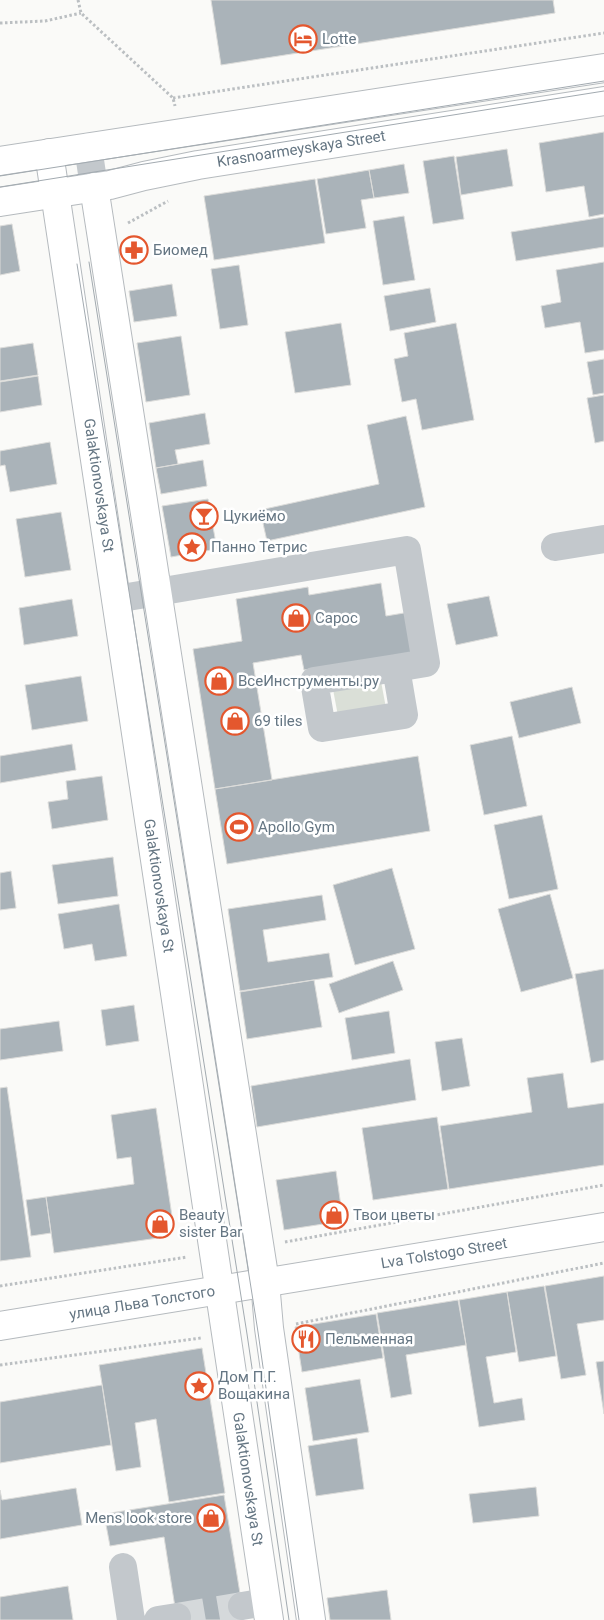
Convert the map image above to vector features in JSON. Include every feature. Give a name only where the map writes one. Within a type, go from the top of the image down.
[{"type":"main road","points":[[0,161],[604,68]]},
{"type":"main road","name":"Krasnoarmeyskaya Street","points":[[0,202],[110,185],[186,167],[604,101]]},
{"type":"main road","name":"Galaktionovskaya St","points":[[49,153],[226,1338],[259,1609]]},
{"type":"main road","points":[[94,187],[265,1282],[269,1328],[311,1620]]},
{"type":"main road","name":"Lva Tolstogo Street","points":[[265,1282],[604,1227]]},
{"type":"main road","name":"улица Льва Толстого","points":[[0,1326],[265,1282]]},
{"type":"street","points":[[88,147],[94,187]]},
{"type":"street","points":[[555,547],[604,539]]},
{"type":"street","points":[[116,599],[407,550],[426,662],[396,668]]},
{"type":"street","points":[[123,1567],[131,1620]]},
{"type":"path","points":[[78,0],[80,12],[173,98],[604,33]]},
{"type":"path","points":[[0,23],[44,21],[80,12]]},
{"type":"path","points":[[258,1245],[274,1244],[604,1185]]},
{"type":"path","points":[[0,1286],[191,1256],[213,1249]]},
{"type":"path","points":[[269,1328],[604,1263]]},
{"type":"path","points":[[0,1366],[204,1338],[226,1338]]},
{"type":"shaded area","points":[[380,676],[386,708],[338,716],[332,684]]},
{"type":"building","name":"Lotte","points":[[211,0],[553,0],[555,13],[221,65]]},
{"type":"building","points":[[604,132],[604,214],[589,217],[584,186],[546,192],[539,143]]},
{"type":"building","points":[[507,149],[513,186],[461,195],[456,157]]},
{"type":"building","points":[[454,156],[464,219],[433,224],[423,161]]},
{"type":"building","points":[[404,164],[409,193],[374,198],[369,170]]},
{"type":"building","points":[[369,170],[374,198],[361,200],[366,228],[326,234],[317,179]]},
{"type":"building","points":[[315,179],[325,243],[214,260],[204,196]]},
{"type":"building","points":[[404,216],[415,280],[383,285],[373,221]]},
{"type":"building","points":[[604,217],[604,247],[516,261],[511,232]]},
{"type":"building","points":[[12,224],[20,271],[0,275],[0,226]]},
{"type":"building","points":[[604,262],[604,350],[585,353],[580,322],[545,328],[541,306],[561,302],[556,270]]},
{"type":"building","points":[[239,265],[248,325],[220,329],[211,269]]},
{"type":"building","points":[[172,284],[177,316],[134,322],[129,291]]},
{"type":"building","points":[[430,288],[436,322],[390,331],[384,296]]},
{"type":"building","points":[[341,323],[351,385],[295,393],[285,332]]},
{"type":"building","points":[[456,323],[474,420],[422,430],[416,399],[402,402],[394,359],[408,356],[404,333]]},
{"type":"building","points":[[181,336],[190,395],[146,402],[137,343]]},
{"type":"building","points":[[33,343],[38,375],[0,381],[0,348]]},
{"type":"building","points":[[604,359],[604,393],[593,395],[587,362]]},
{"type":"building","points":[[38,376],[42,405],[0,412],[0,382]]},
{"type":"building","points":[[604,395],[604,441],[595,443],[587,398]]},
{"type":"building","points":[[205,413],[210,444],[175,450],[178,464],[156,468],[149,423]]},
{"type":"building","points":[[406,416],[425,507],[267,541],[260,510],[379,484],[367,425]]},
{"type":"building","points":[[50,442],[57,484],[10,492],[5,465],[0,466],[0,451]]},
{"type":"building","points":[[203,460],[207,486],[161,494],[156,468]]},
{"type":"building","points":[[208,499],[217,549],[171,557],[162,506]]},
{"type":"building","points":[[61,512],[71,570],[25,577],[16,519]]},
{"type":"building","points":[[381,583],[386,616],[416,611],[423,651],[304,670],[301,655],[253,663],[272,780],[215,789],[193,649],[242,641],[236,599],[308,587],[309,595]]},
{"type":"building","points":[[489,596],[498,636],[456,645],[447,604]]},
{"type":"building","points":[[72,599],[78,636],[24,645],[19,608]]},
{"type":"building","points":[[81,676],[88,721],[32,730],[25,685]]},
{"type":"building","points":[[572,687],[581,723],[519,738],[510,702]]},
{"type":"building","points":[[512,736],[527,806],[484,815],[470,745]]},
{"type":"building","points":[[72,744],[76,770],[0,783],[0,756]]},
{"type":"building","points":[[418,756],[430,831],[227,864],[215,789]]},
{"type":"building","points":[[102,776],[108,820],[52,829],[48,802],[68,799],[66,781]]},
{"type":"building","points":[[542,815],[558,889],[509,899],[494,825]]},
{"type":"building","points":[[113,857],[118,896],[58,904],[52,865]]},
{"type":"building","points":[[392,868],[415,949],[355,965],[333,885]]},
{"type":"building","points":[[11,871],[16,908],[0,910],[0,873]]},
{"type":"building","points":[[550,894],[573,978],[521,992],[498,909]]},
{"type":"building","points":[[322,895],[326,920],[263,930],[268,962],[329,953],[333,977],[240,991],[228,909]]},
{"type":"building","points":[[119,904],[127,956],[95,961],[92,944],[64,949],[58,914]]},
{"type":"building","points":[[393,961],[403,990],[339,1013],[329,984]]},
{"type":"building","points":[[604,969],[604,1060],[591,1063],[575,974]]},
{"type":"building","points":[[314,980],[322,1027],[247,1039],[240,992]]},
{"type":"building","points":[[134,1005],[139,1041],[106,1046],[101,1010]]},
{"type":"building","points":[[389,1011],[395,1053],[352,1060],[345,1018]]},
{"type":"building","points":[[59,1021],[63,1051],[0,1060],[0,1029]]},
{"type":"building","points":[[462,1038],[470,1086],[442,1091],[435,1042]]},
{"type":"building","points":[[410,1059],[416,1100],[257,1127],[251,1086]]},
{"type":"building","points":[[563,1073],[568,1108],[604,1103],[604,1165],[449,1189],[440,1126],[532,1112],[527,1078]]},
{"type":"building","points":[[7,1087],[31,1257],[0,1261],[0,1088]]},
{"type":"building","points":[[156,1108],[173,1223],[158,1238],[54,1253],[46,1197],[134,1184],[131,1157],[117,1159],[111,1115]]},
{"type":"building","points":[[437,1117],[448,1189],[373,1200],[362,1128]]},
{"type":"building","points":[[336,1171],[343,1221],[284,1230],[276,1180]]},
{"type":"building","points":[[46,1197],[51,1233],[31,1236],[26,1200]]},
{"type":"building","points":[[604,1276],[604,1320],[577,1324],[586,1375],[561,1379],[545,1286]]},
{"type":"building","points":[[544,1286],[556,1356],[519,1362],[507,1292]]},
{"type":"building","points":[[507,1292],[516,1352],[486,1357],[494,1403],[522,1398],[525,1420],[479,1427],[459,1300]]},
{"type":"building","points":[[458,1300],[466,1345],[406,1355],[412,1394],[391,1398],[377,1313]]},
{"type":"building","points":[[376,1314],[383,1358],[302,1372],[295,1327]]},
{"type":"building","points":[[202,1348],[225,1493],[169,1502],[156,1419],[135,1423],[141,1467],[116,1471],[99,1365]]},
{"type":"building","points":[[604,1361],[604,1414],[596,1362]]},
{"type":"building","points":[[360,1379],[369,1432],[313,1441],[305,1388]]},
{"type":"building","points":[[102,1385],[111,1445],[0,1463],[0,1402]]},
{"type":"building","points":[[357,1438],[364,1489],[316,1496],[308,1446]]},
{"type":"building","points":[[536,1487],[539,1516],[473,1523],[469,1494]]},
{"type":"building","points":[[76,1488],[82,1525],[0,1539],[0,1490],[2,1500]]},
{"type":"building","points":[[224,1495],[244,1618],[228,1620],[177,1620],[164,1537],[110,1546],[104,1514]]},
{"type":"building","points":[[68,1586],[73,1620],[0,1620],[0,1597]]},
{"type":"building","points":[[387,1590],[391,1620],[330,1620],[327,1598]]},
{"type":"tunnel","points":[[177,1617],[242,1606]]},
{"type":"tram line","points":[[0,176],[604,81]]},
{"type":"tram line","points":[[0,187],[604,91]]},
{"type":"tram line","points":[[89,262],[258,1332],[299,1620]]},
{"type":"tram line","points":[[77,264],[247,1334],[289,1620]]},
{"type":"place","name":"Lotte","points":[[303,39]]},
{"type":"place","name":"Биомед","points":[[134,250]]},
{"type":"place","name":"Цукиёмо","points":[[204,516]]},
{"type":"place","name":"Панно Тетрис","points":[[192,547]]},
{"type":"place","name":"Сарос","points":[[296,618]]},
{"type":"place","name":"ВсеИнструменты.ру","points":[[219,681]]},
{"type":"place","name":"69 tiles","points":[[235,721]]},
{"type":"place","name":"Apollo Gym","points":[[239,827]]},
{"type":"place","name":"Твои цветы","points":[[334,1215]]},
{"type":"place","name":"Beauty sister Bar","points":[[160,1224]]},
{"type":"place","name":"Пельменная","points":[[306,1339]]},
{"type":"place","name":"Дом П.Г. Вощакина","points":[[199,1386]]},
{"type":"place","name":"Mens look store","points":[[211,1518]]}]
